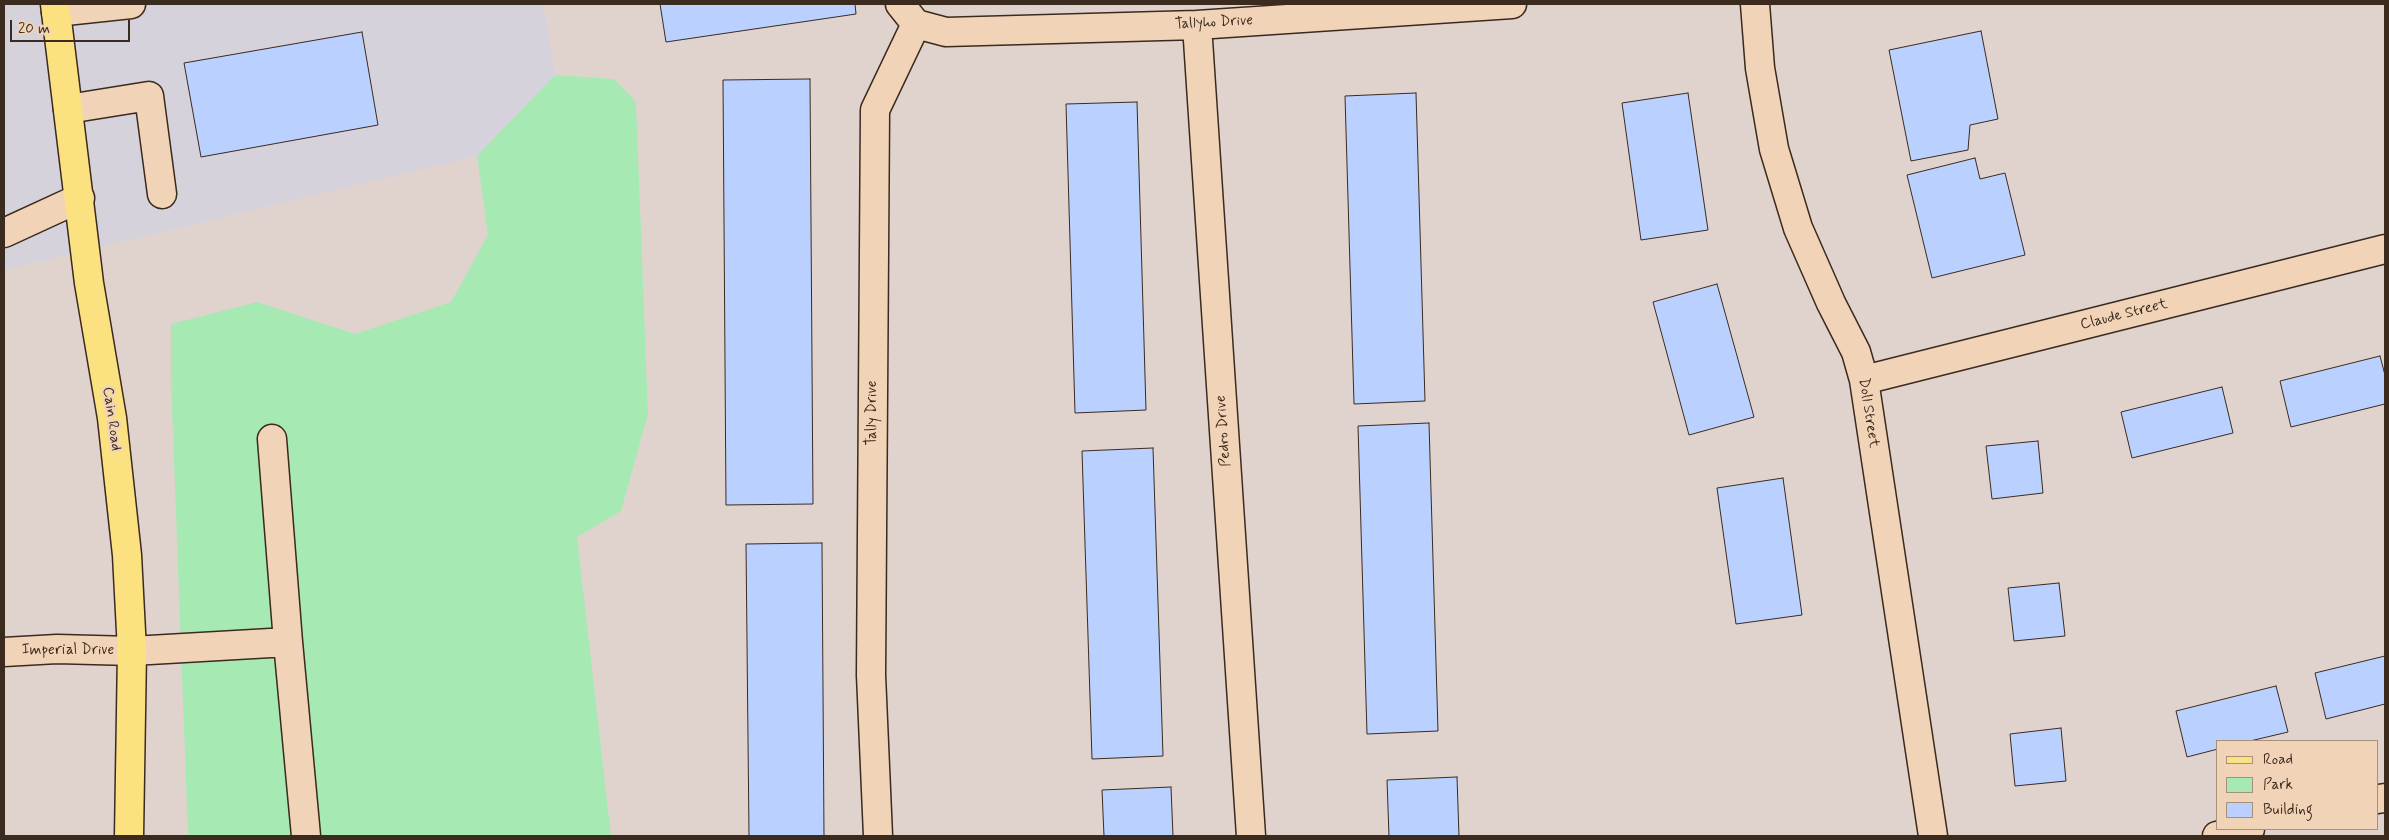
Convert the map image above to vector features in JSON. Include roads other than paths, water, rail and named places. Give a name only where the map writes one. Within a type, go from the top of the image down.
[{"type":"main road","name":"Cain Road","points":[[56,8],[90,282],[112,418],[126,555],[132,651],[128,836]]},
{"type":"street","points":[[56,8],[131,4]]},
{"type":"street","name":"Tallyho Drive","points":[[908,14],[946,32],[1197,25],[1512,4]]},
{"type":"street","name":"Doll Street","points":[[1755,4],[1760,68],[1774,149],[1798,228],[1831,303],[1856,352],[1864,380],[1932,836]]},
{"type":"street","name":"Tally Drive","points":[[878,836],[871,675],[875,110],[908,14]]},
{"type":"street","name":"Pedro Drive","points":[[1197,25],[1251,836]]},
{"type":"street","points":[[68,109],[149,96],[162,194]]},
{"type":"street","points":[[4,233],[80,198]]},
{"type":"street","name":"Claude Street","points":[[1864,380],[2385,249]]},
{"type":"street","points":[[272,439],[306,836]]},
{"type":"street","name":"Imperial Drive","points":[[4,652],[57,649],[132,651],[288,642]]},
{"type":"street","points":[[2217,836],[2245,830]]}]
